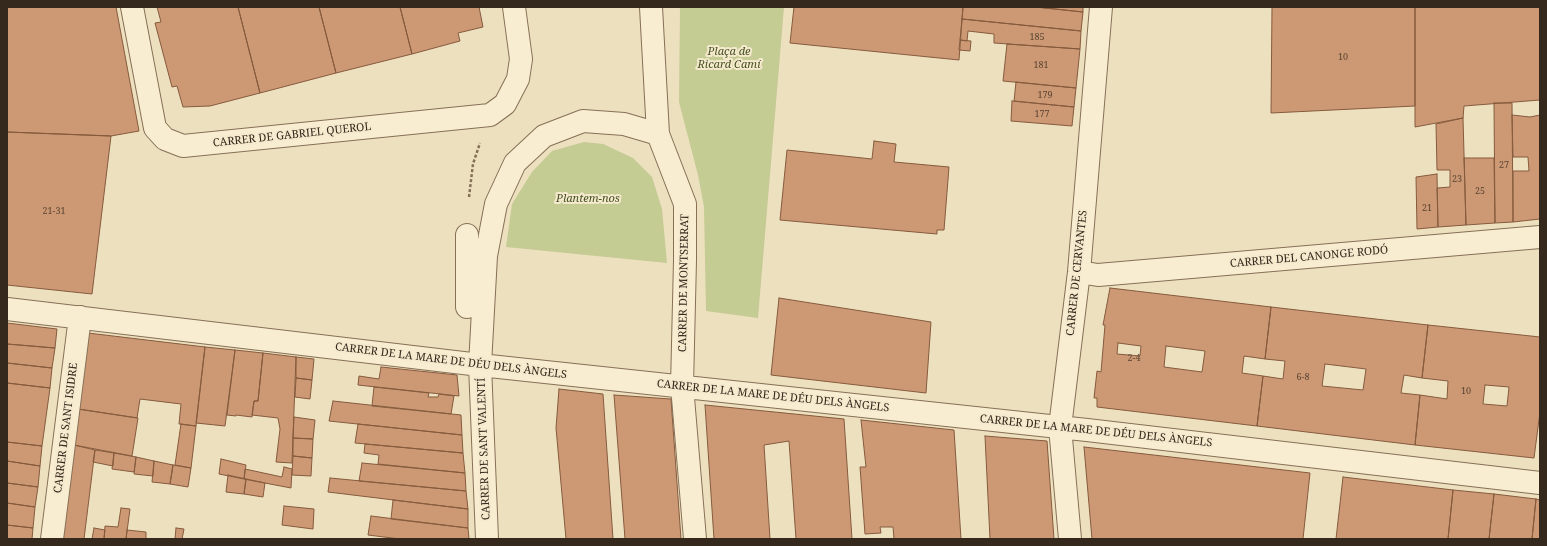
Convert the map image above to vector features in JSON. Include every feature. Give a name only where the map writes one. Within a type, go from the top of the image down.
[{"type":"street","name":"CARRER DE GABRIEL QUEROL","points":[[132,7],[155,128],[165,139],[183,146],[490,115]]},
{"type":"street","points":[[490,115],[505,104],[518,79],[521,59],[514,7]]},
{"type":"street","name":"CARRER DE MONTSERRAT","points":[[651,7],[658,134],[685,204],[682,386],[695,539]]},
{"type":"street","name":"CARRER DE CERVANTES","points":[[1070,539],[1060,427],[1078,272],[1101,7]]},
{"type":"street","name":"CARRER DE SANT VALENTÍ","points":[[487,539],[480,365],[486,256],[496,204],[515,163],[544,136],[583,121],[624,124],[658,134]]},
{"type":"street","points":[[467,235],[467,307]]},
{"type":"street","name":"CARRER DEL CANONGE RODÓ","points":[[1078,272],[1098,275],[1540,237]]},
{"type":"street","name":"CARRER DE LA MARE DE DÉU DELS ÀNGELS","points":[[7,308],[480,365],[1060,427],[1540,483]]},
{"type":"street","name":"CARRER DE SANT ISIDRE","points":[[52,539],[80,317]]},
{"type":"path","points":[[467,235],[469,192],[473,164],[490,115]]},
{"type":"green space","name":"Plaça de Ricard Camí","points":[[680,7],[784,7],[758,318],[706,311],[704,207],[698,175],[679,102]]},
{"type":"green space","name":"Plantem-nos","points":[[584,142],[603,144],[633,158],[652,177],[662,209],[667,263],[506,247],[512,204],[532,172],[552,151]]},
{"type":"building","points":[[7,7],[116,7],[139,131],[111,136],[7,132]]},
{"type":"building","points":[[157,7],[238,7],[260,93],[210,106],[183,107],[177,86],[172,87],[155,23],[161,22]]},
{"type":"building","points":[[238,7],[319,7],[336,73],[260,93]]},
{"type":"building","points":[[319,7],[400,7],[412,54],[336,73]]},
{"type":"building","points":[[400,7],[479,7],[483,27],[458,33],[460,41],[412,54]]},
{"type":"building","points":[[794,7],[963,7],[959,60],[790,43]]},
{"type":"building","points":[[963,7],[1036,7],[1083,12],[1081,31],[962,19]]},
{"type":"building","points":[[1036,7],[1083,7],[1083,12]]},
{"type":"building","points":[[1272,7],[1415,7],[1415,106],[1271,113]]},
{"type":"building","points":[[1415,7],[1540,7],[1540,100],[1464,106],[1463,118],[1415,127]]},
{"type":"building","points":[[962,19],[1081,31],[1080,49],[994,43],[994,34],[968,31],[967,41],[960,40]]},
{"type":"building","points":[[960,40],[971,41],[970,51],[959,50]]},
{"type":"building","points":[[1007,44],[1080,49],[1076,88],[1003,81]]},
{"type":"building","points":[[1016,82],[1076,88],[1074,107],[1014,101]]},
{"type":"building","points":[[1012,101],[1074,107],[1072,126],[1011,121]]},
{"type":"building","points":[[1494,103],[1512,103],[1513,222],[1495,223]]},
{"type":"building","points":[[1512,115],[1530,117],[1540,115],[1540,219],[1513,222],[1513,171],[1529,171],[1528,157],[1513,157]]},
{"type":"building","points":[[1463,118],[1466,225],[1438,227],[1437,188],[1450,187],[1450,170],[1437,170],[1436,124]]},
{"type":"building","points":[[7,132],[111,136],[92,294],[7,285]]},
{"type":"building","points":[[874,141],[896,144],[894,162],[949,167],[944,230],[937,230],[937,234],[780,220],[787,150],[872,159]]},
{"type":"building","points":[[1464,158],[1494,158],[1495,223],[1466,225]]},
{"type":"building","points":[[1437,174],[1438,227],[1417,229],[1416,177]]},
{"type":"building","points":[[1110,288],[1271,307],[1265,359],[1244,356],[1242,373],[1263,376],[1257,426],[1097,407],[1097,398],[1094,398],[1097,371],[1101,372],[1105,325],[1103,325]],"holes":[[[1118,343],[1141,346],[1140,356],[1117,354]],[[1166,346],[1205,351],[1202,372],[1164,367]]]},
{"type":"building","points":[[779,298],[931,322],[926,393],[771,375]]},
{"type":"building","points":[[1271,307],[1428,325],[1422,378],[1404,375],[1401,393],[1420,395],[1415,445],[1257,426],[1263,376],[1283,379],[1285,361],[1265,359]],"holes":[[[1325,364],[1366,369],[1363,390],[1322,386]]]},
{"type":"building","points":[[7,323],[57,329],[55,348],[7,344]]},
{"type":"building","points":[[1428,325],[1540,337],[1540,412],[1534,458],[1415,445],[1420,395],[1447,399],[1448,381],[1422,378]],"holes":[[[1485,385],[1509,387],[1507,406],[1483,404]]]},
{"type":"building","points":[[88,333],[205,347],[196,426],[179,424],[181,404],[140,399],[137,418],[78,409]]},
{"type":"building","points":[[7,344],[55,348],[52,368],[7,363]]},
{"type":"building","points":[[205,347],[235,350],[225,426],[196,423]]},
{"type":"building","points":[[235,350],[263,353],[258,401],[254,401],[252,417],[227,415]]},
{"type":"building","points":[[263,353],[296,357],[292,463],[276,462],[280,429],[278,418],[252,415],[254,401],[258,401]]},
{"type":"building","points":[[296,357],[314,359],[312,380],[296,378]]},
{"type":"building","points":[[7,363],[52,368],[50,388],[7,383]]},
{"type":"building","points":[[381,367],[457,375],[459,396],[358,385],[359,376],[379,379]]},
{"type":"building","points":[[296,378],[312,380],[310,399],[295,397]]},
{"type":"building","points":[[7,383],[50,388],[42,446],[7,442]]},
{"type":"building","points":[[374,387],[429,393],[428,397],[438,397],[439,394],[454,396],[451,414],[372,406]]},
{"type":"building","points":[[559,389],[603,394],[613,539],[566,539],[556,428]]},
{"type":"building","points":[[614,395],[671,399],[681,539],[625,539]]},
{"type":"building","points":[[333,401],[461,415],[462,435],[329,421]]},
{"type":"building","points":[[705,405],[844,419],[852,539],[796,539],[789,441],[764,445],[770,539],[714,539]]},
{"type":"building","points":[[78,409],[138,418],[132,456],[74,445]]},
{"type":"building","points":[[294,417],[315,420],[313,439],[293,438]]},
{"type":"building","points":[[861,420],[954,430],[961,539],[894,539],[893,527],[880,527],[881,533],[865,534],[860,467],[866,467]]},
{"type":"building","points":[[181,424],[196,426],[191,468],[175,465]]},
{"type":"building","points":[[358,424],[462,435],[463,453],[355,443]]},
{"type":"building","points":[[985,436],[1047,441],[1054,539],[990,539]]},
{"type":"building","points":[[293,438],[313,439],[312,458],[293,456]]},
{"type":"building","points":[[7,442],[42,446],[40,466],[7,461]]},
{"type":"building","points":[[365,444],[463,453],[465,473],[378,464],[379,455],[364,453]]},
{"type":"building","points":[[74,445],[95,450],[84,539],[62,539]]},
{"type":"building","points":[[1084,447],[1310,473],[1303,539],[1092,539]]},
{"type":"building","points":[[95,450],[114,453],[113,466],[93,462]]},
{"type":"building","points":[[114,453],[136,457],[134,472],[112,469]]},
{"type":"building","points":[[293,456],[312,458],[311,476],[292,475]]},
{"type":"building","points":[[136,457],[154,461],[153,476],[134,474]]},
{"type":"building","points":[[221,459],[246,465],[244,479],[219,474]]},
{"type":"building","points":[[7,461],[40,466],[38,487],[7,483]]},
{"type":"building","points":[[154,461],[173,465],[170,484],[152,482]]},
{"type":"building","points":[[362,463],[465,473],[466,491],[359,481]]},
{"type":"building","points":[[173,465],[191,468],[188,487],[170,484]]},
{"type":"building","points":[[284,467],[292,469],[291,488],[244,479],[245,469],[282,477]]},
{"type":"building","points":[[228,475],[246,479],[244,494],[226,492]]},
{"type":"building","points":[[1343,477],[1453,490],[1448,539],[1336,539]]},
{"type":"building","points":[[330,478],[466,491],[468,509],[328,492]]},
{"type":"building","points":[[246,479],[265,483],[263,497],[244,494]]},
{"type":"building","points":[[7,483],[38,487],[35,507],[7,503]]},
{"type":"building","points":[[1453,490],[1494,494],[1489,539],[1448,539]]},
{"type":"building","points":[[1494,494],[1536,499],[1532,539],[1489,539]]},
{"type":"building","points":[[1536,499],[1540,500],[1540,539],[1532,539]]},
{"type":"building","points":[[393,500],[468,509],[468,528],[391,519]]},
{"type":"building","points":[[7,503],[35,507],[33,528],[7,525]]},
{"type":"building","points":[[284,506],[314,509],[313,529],[282,525]]},
{"type":"building","points":[[121,508],[130,509],[126,539],[104,539],[105,526],[118,527]]},
{"type":"building","points":[[371,516],[468,528],[469,539],[400,539],[368,535]]},
{"type":"building","points":[[7,525],[33,528],[32,539],[7,539]]},
{"type":"building","points":[[94,528],[105,530],[104,539],[92,539]]},
{"type":"building","points":[[176,528],[184,529],[182,539],[175,539]]},
{"type":"building","points":[[127,530],[146,532],[146,539],[126,539]]}]
